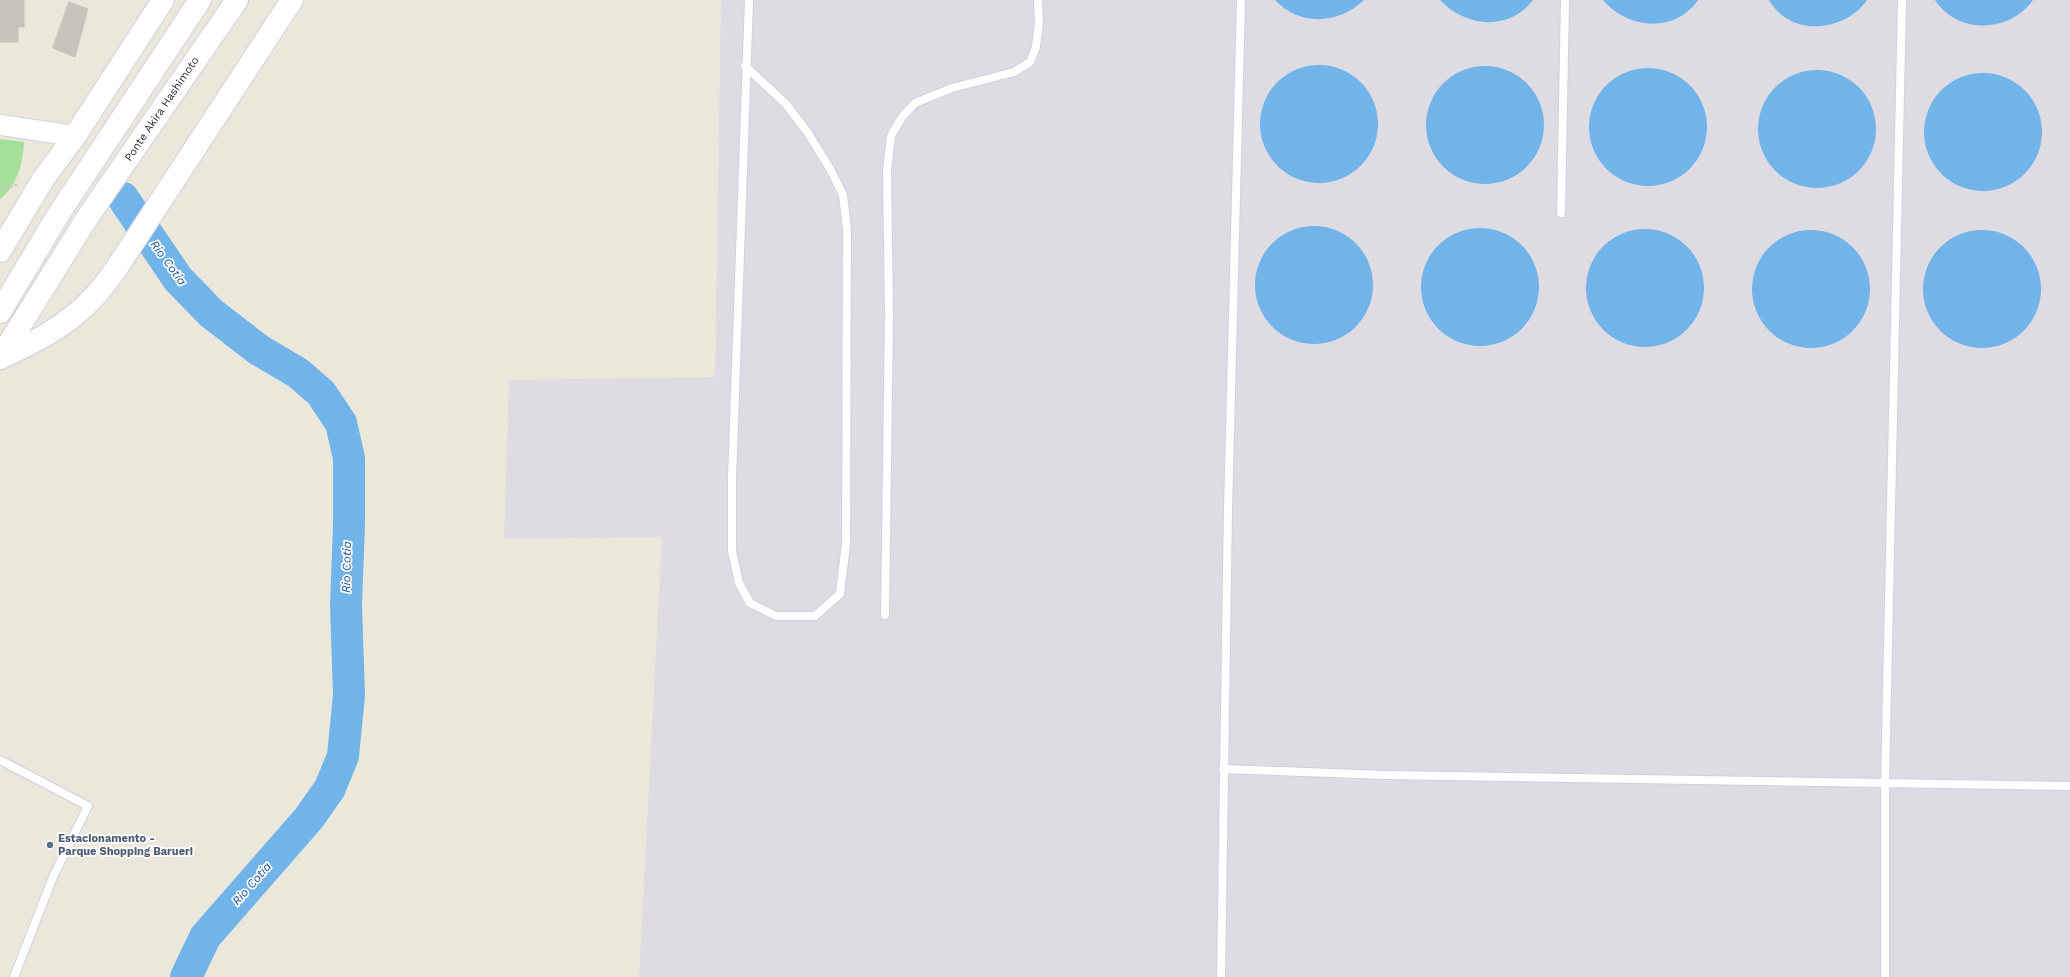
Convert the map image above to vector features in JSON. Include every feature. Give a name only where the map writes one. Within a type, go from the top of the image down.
[{"type":"main road","points":[[0,251],[6,229],[75,136],[163,0]]},
{"type":"main road","points":[[0,312],[58,215],[200,0]]},
{"type":"main road","name":"Ponte Akira Hashimoto","points":[[0,358],[87,218],[237,0]]},
{"type":"main road","points":[[0,358],[36,341],[70,318],[93,298],[116,269],[292,0]]},
{"type":"street","points":[[0,125],[75,136]]},
{"type":"lane","points":[[746,66],[785,103],[808,133],[830,169],[843,195],[847,229],[846,544],[840,594],[815,616],[776,616],[750,603],[739,583],[732,551],[732,478],[746,66],[749,0]]},
{"type":"lane","points":[[885,615],[888,321],[887,171],[891,136],[902,117],[915,103],[952,88],[1014,72],[1030,62],[1036,47],[1038,0]]},
{"type":"lane","points":[[1221,977],[1223,769],[1241,0]]},
{"type":"lane","points":[[1561,213],[1565,0]]},
{"type":"lane","points":[[1885,977],[1885,783],[1902,0]]},
{"type":"lane","points":[[0,760],[88,806],[53,877],[14,977]]},
{"type":"lane","points":[[1223,769],[1386,775],[2070,786]]},
{"type":"shaded area","points":[[721,0],[2070,0],[2070,977],[639,977],[662,537],[504,539],[509,380],[715,377]]},
{"type":"green space","points":[[0,139],[24,142],[18,174],[11,188],[0,199]]},
{"type":"water","points":[[1275,0],[1364,0],[1343,14],[1331,18],[1320,19],[1296,15],[1285,9]]},
{"type":"water","points":[[1440,0],[1533,0],[1523,10],[1512,17],[1500,21],[1487,22],[1462,16],[1450,9]]},
{"type":"water","points":[[1603,0],[1698,0],[1688,11],[1677,18],[1664,23],[1651,24],[1638,22],[1625,17],[1613,10]]},
{"type":"water","points":[[1769,0],[1867,0],[1857,11],[1845,19],[1831,24],[1817,26],[1803,25],[1790,20],[1778,12]]},
{"type":"water","points":[[1935,0],[2033,0],[2023,11],[2011,19],[1998,24],[1984,26],[1970,24],[1957,19],[1945,11]]},
{"type":"water","points":[[1319,65],[1341,70],[1352,75],[1368,91],[1373,102],[1378,124],[1373,146],[1368,157],[1352,173],[1341,178],[1319,183],[1297,178],[1286,173],[1270,157],[1265,146],[1260,124],[1265,102],[1270,91],[1286,75],[1297,70]]},
{"type":"water","points":[[1485,66],[1496,67],[1518,76],[1534,92],[1543,114],[1543,136],[1534,158],[1518,174],[1496,183],[1485,184],[1474,183],[1452,174],[1436,158],[1427,136],[1426,125],[1427,114],[1436,92],[1452,76],[1474,67]]},
{"type":"water","points":[[1648,68],[1670,73],[1681,78],[1697,94],[1702,105],[1707,127],[1702,149],[1697,160],[1681,176],[1670,181],[1648,186],[1626,181],[1615,176],[1599,160],[1594,149],[1589,127],[1594,105],[1599,94],[1615,78],[1626,73]]},
{"type":"water","points":[[1817,70],[1839,75],[1850,80],[1866,96],[1871,107],[1876,129],[1871,151],[1866,162],[1850,178],[1839,183],[1817,188],[1795,183],[1784,178],[1768,162],[1763,151],[1758,129],[1763,107],[1768,96],[1784,80],[1795,75]]},
{"type":"water","points":[[1983,73],[2005,78],[2016,83],[2032,99],[2037,110],[2042,132],[2037,154],[2032,165],[2016,181],[2005,186],[1983,191],[1961,186],[1950,181],[1934,165],[1929,154],[1924,132],[1929,110],[1934,99],[1950,83],[1961,78]]},
{"type":"water","points":[[1314,226],[1325,227],[1347,236],[1363,252],[1372,274],[1372,296],[1363,318],[1347,334],[1325,343],[1314,344],[1303,343],[1281,334],[1265,318],[1256,296],[1255,285],[1256,274],[1265,252],[1281,236],[1303,227]]},
{"type":"water","points":[[1480,228],[1502,233],[1513,238],[1529,254],[1534,265],[1539,287],[1534,309],[1529,320],[1513,336],[1502,341],[1480,346],[1458,341],[1447,336],[1431,320],[1426,309],[1421,287],[1426,265],[1431,254],[1447,238],[1458,233]]},
{"type":"water","points":[[1645,229],[1667,234],[1678,239],[1694,255],[1699,266],[1704,288],[1699,310],[1694,321],[1678,337],[1667,342],[1645,347],[1623,342],[1612,337],[1596,321],[1591,310],[1586,288],[1591,266],[1596,255],[1612,239],[1623,234]]},
{"type":"water","points":[[1811,230],[1833,235],[1844,240],[1860,256],[1865,267],[1870,289],[1865,311],[1860,322],[1844,338],[1833,343],[1811,348],[1789,343],[1778,338],[1762,322],[1757,311],[1752,289],[1757,267],[1762,256],[1778,240],[1789,235]]},
{"type":"water","points":[[1982,230],[1993,231],[2015,240],[2031,256],[2040,278],[2040,300],[2031,322],[2015,338],[1993,347],[1982,348],[1971,347],[1949,338],[1933,322],[1924,300],[1923,289],[1924,278],[1933,256],[1949,240],[1971,231]]},
{"type":"building","points":[[0,0],[24,0],[24,27],[18,27],[18,42],[0,42]]},
{"type":"building","points":[[69,2],[88,9],[75,57],[53,48]]},
{"type":"waterway","name":"Rio Cotia","points":[[123,198],[178,279],[211,313],[259,350],[298,373],[321,393],[341,423],[349,458],[349,524],[346,606],[349,695],[343,756],[330,788],[309,818],[205,937],[186,977]]},
{"type":"place","name":"Estacionamento - Parque Shopping Barueri","points":[[50,845]]}]
